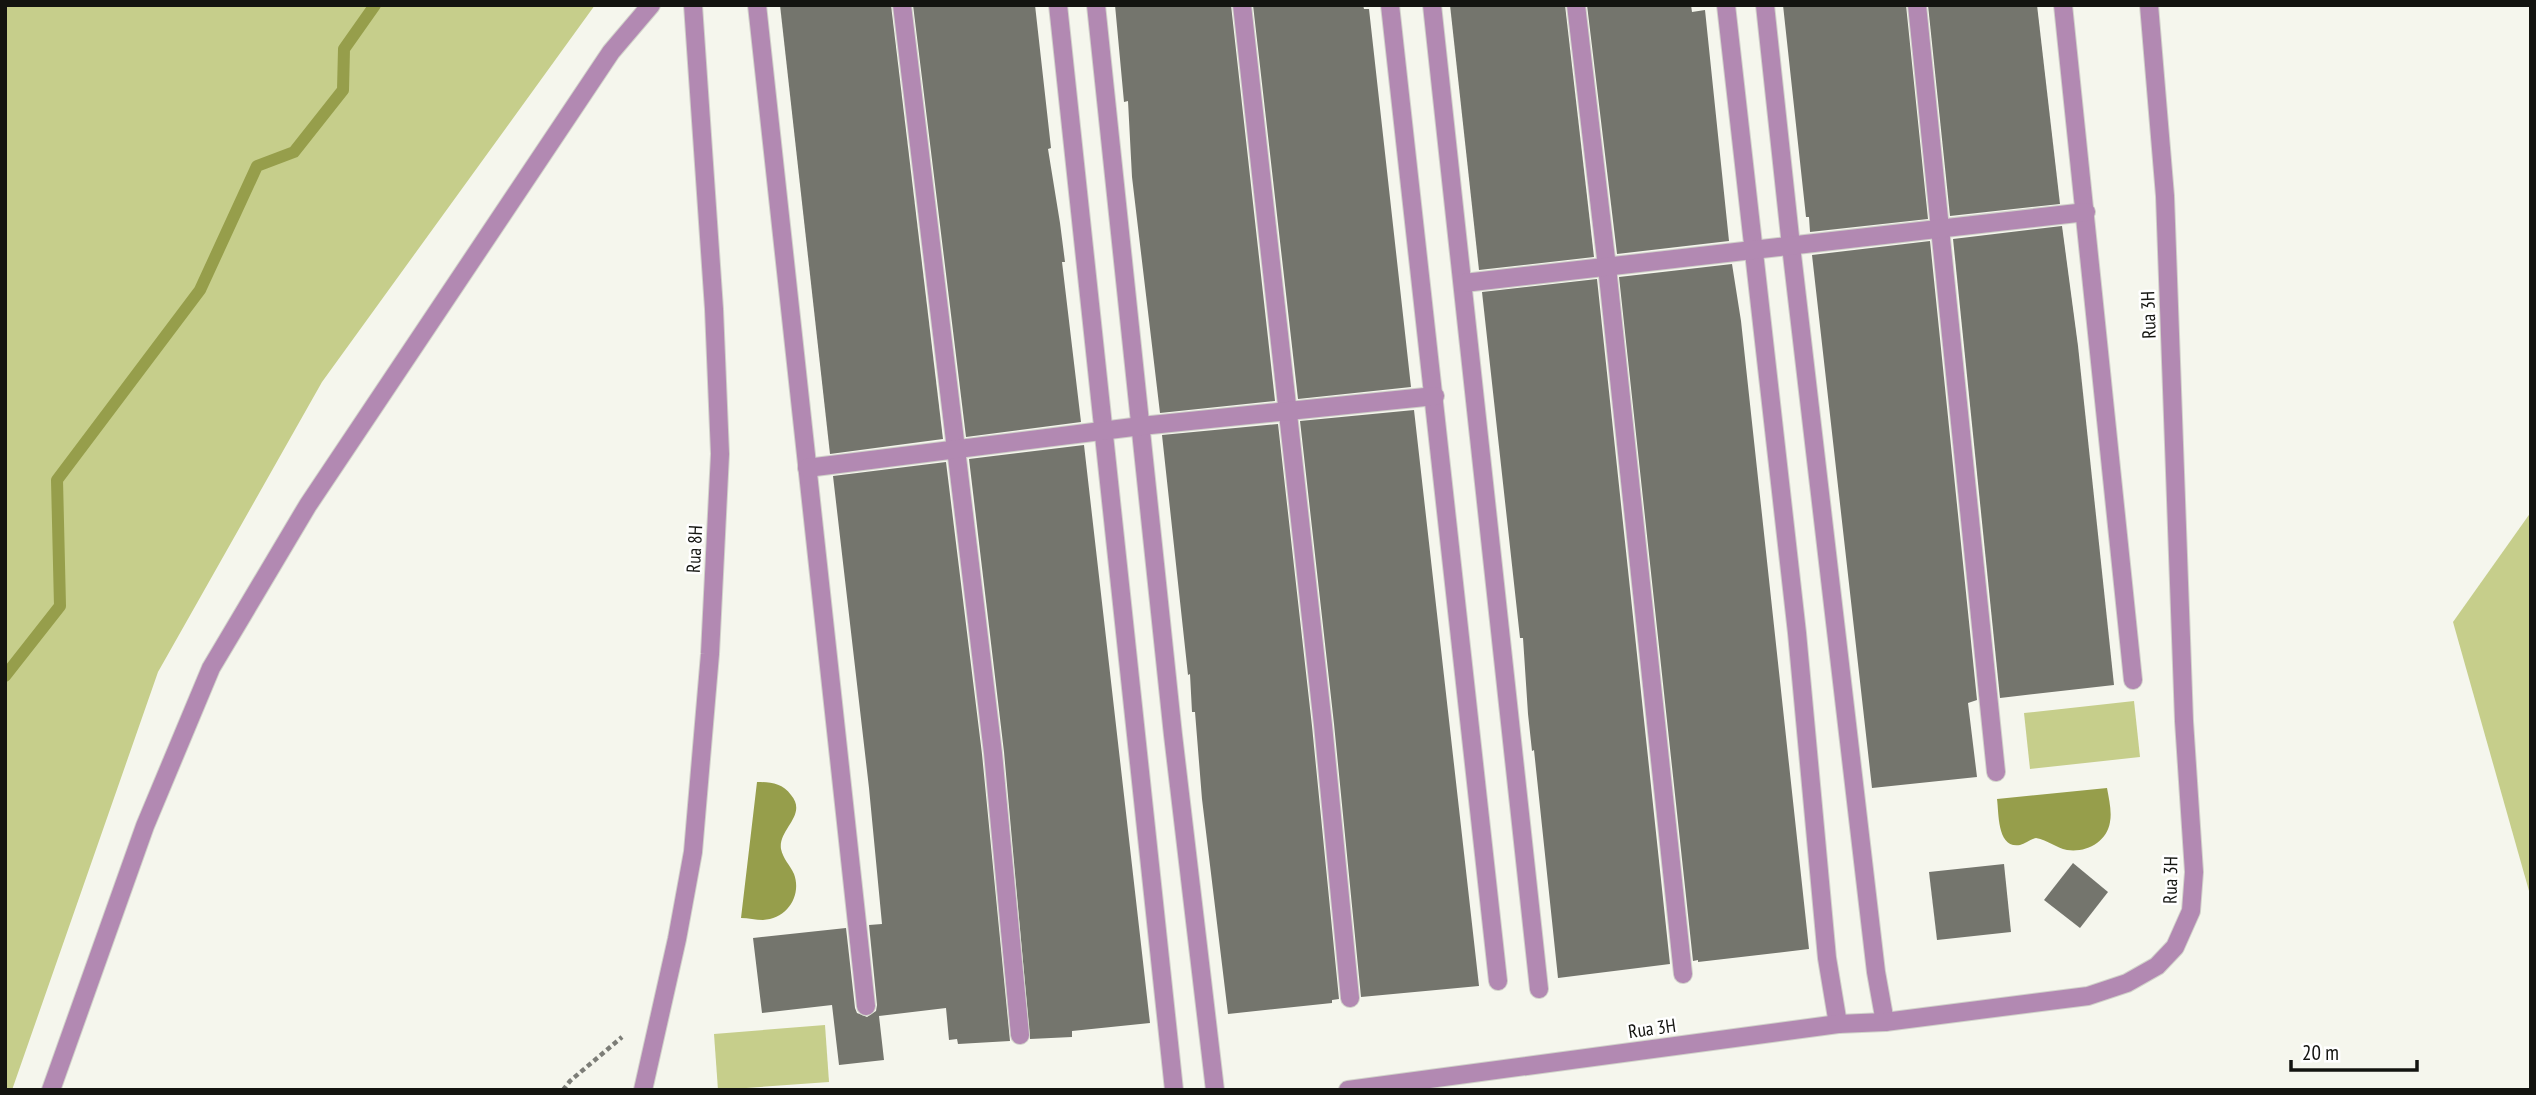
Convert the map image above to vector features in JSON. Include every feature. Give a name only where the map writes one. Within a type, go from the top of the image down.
[{"type":"street","points":[[51,1090],[145,826],[211,668],[315,494],[611,52],[651,5]]},
{"type":"street","name":"Rua 8H","points":[[643,1090],[693,852],[710,653],[720,454],[714,309],[693,5]]},
{"type":"street","points":[[757,5],[866,1006]]},
{"type":"street","points":[[902,5],[993,753],[1020,1035]]},
{"type":"street","points":[[1058,5],[1174,1090]]},
{"type":"street","points":[[1096,5],[1173,735],[1215,1090]]},
{"type":"street","points":[[1242,5],[1323,725],[1350,998]]},
{"type":"street","points":[[1390,5],[1498,981]]},
{"type":"street","points":[[1432,5],[1539,989]]},
{"type":"street","points":[[1576,5],[1683,974]]},
{"type":"street","points":[[1726,5],[1797,634],[1827,958],[1838,1024]]},
{"type":"street","points":[[1765,5],[1876,972],[1885,1022]]},
{"type":"street","points":[[1917,5],[1996,772]]},
{"type":"street","points":[[2063,5],[2133,680]]},
{"type":"street","name":"Rua 3H","points":[[1348,1090],[1838,1024],[1885,1022],[2088,996],[2127,983],[2157,966],[2175,947],[2192,911],[2194,872],[2184,721],[2165,196],[2149,5]]},
{"type":"street","points":[[1464,283],[2086,212]]},
{"type":"street","points":[[807,468],[1141,426],[1435,396]]},
{"type":"path","points":[[563,1090],[570,1081],[663,1003]]},
{"type":"shaded area","points":[[5,5],[595,5],[322,382],[158,672],[12,1090],[5,1090]]},
{"type":"shaded area","points":[[2531,512],[2531,898],[2453,622]]},
{"type":"shaded area","points":[[2134,701],[2140,757],[2030,769],[2024,713]]},
{"type":"shaded area","points":[[757,782],[772,783],[784,788],[795,802],[796,809],[781,842],[783,856],[796,882],[794,898],[785,911],[772,919],[763,920],[741,918]]},
{"type":"shaded area","points":[[2107,788],[2111,814],[2108,829],[2100,840],[2088,848],[2067,850],[2036,838],[2012,845],[2003,836],[1997,799]]},
{"type":"shaded area","points":[[825,1025],[829,1082],[718,1090],[714,1034]]},
{"type":"building","points":[[780,5],[891,5],[943,439],[830,454]]},
{"type":"building","points":[[913,5],[1035,5],[1051,148],[1048,149],[1065,262],[1062,262],[1081,422],[966,437]]},
{"type":"building","points":[[1115,5],[1231,5],[1275,401],[1160,413],[1132,177],[1128,101],[1124,102]]},
{"type":"building","points":[[1253,5],[1363,5],[1364,9],[1369,9],[1411,387],[1298,399]]},
{"type":"building","points":[[1450,5],[1565,5],[1594,257],[1479,270]]},
{"type":"building","points":[[1587,5],[1691,5],[1692,12],[1705,10],[1729,241],[1617,254]]},
{"type":"building","points":[[1783,5],[1906,5],[1928,219],[1810,232],[1809,217],[1806,217]]},
{"type":"building","points":[[1928,5],[2037,5],[2060,204],[1950,216]]},
{"type":"building","points":[[2062,226],[2078,346],[2114,685],[2000,698],[1953,239]]},
{"type":"building","points":[[1930,241],[1977,700],[1968,703],[1977,777],[1872,788],[1812,255]]},
{"type":"building","points":[[1732,264],[1741,321],[1809,949],[1698,962],[1693,961],[1619,277]]},
{"type":"building","points":[[1597,279],[1670,964],[1558,978],[1528,714],[1523,638],[1520,638],[1482,292]]},
{"type":"building","points":[[1414,410],[1479,986],[1361,997],[1300,421]]},
{"type":"building","points":[[1278,424],[1339,999],[1332,1000],[1332,1003],[1228,1014],[1162,435]]},
{"type":"building","points":[[1084,445],[1150,1023],[1072,1031],[1072,1037],[1030,1039],[1004,752],[969,459]]},
{"type":"building","points":[[946,462],[982,754],[1010,1041],[958,1044],[957,1039],[949,1040],[946,1008],[879,1016],[884,1060],[839,1065],[832,1005],[762,1013],[753,938],[846,928],[855,1008],[857,1013],[867,1017],[876,1011],[869,925],[882,924],[833,476]]},
{"type":"building","points":[[2073,863],[2108,892],[2080,928],[2044,900]]},
{"type":"building","points":[[2004,864],[2011,932],[1937,940],[1929,872]]},
{"type":"waterway","points":[[5,676],[60,606],[57,480],[200,290],[257,166],[294,152],[343,90],[344,49],[375,5]]}]
